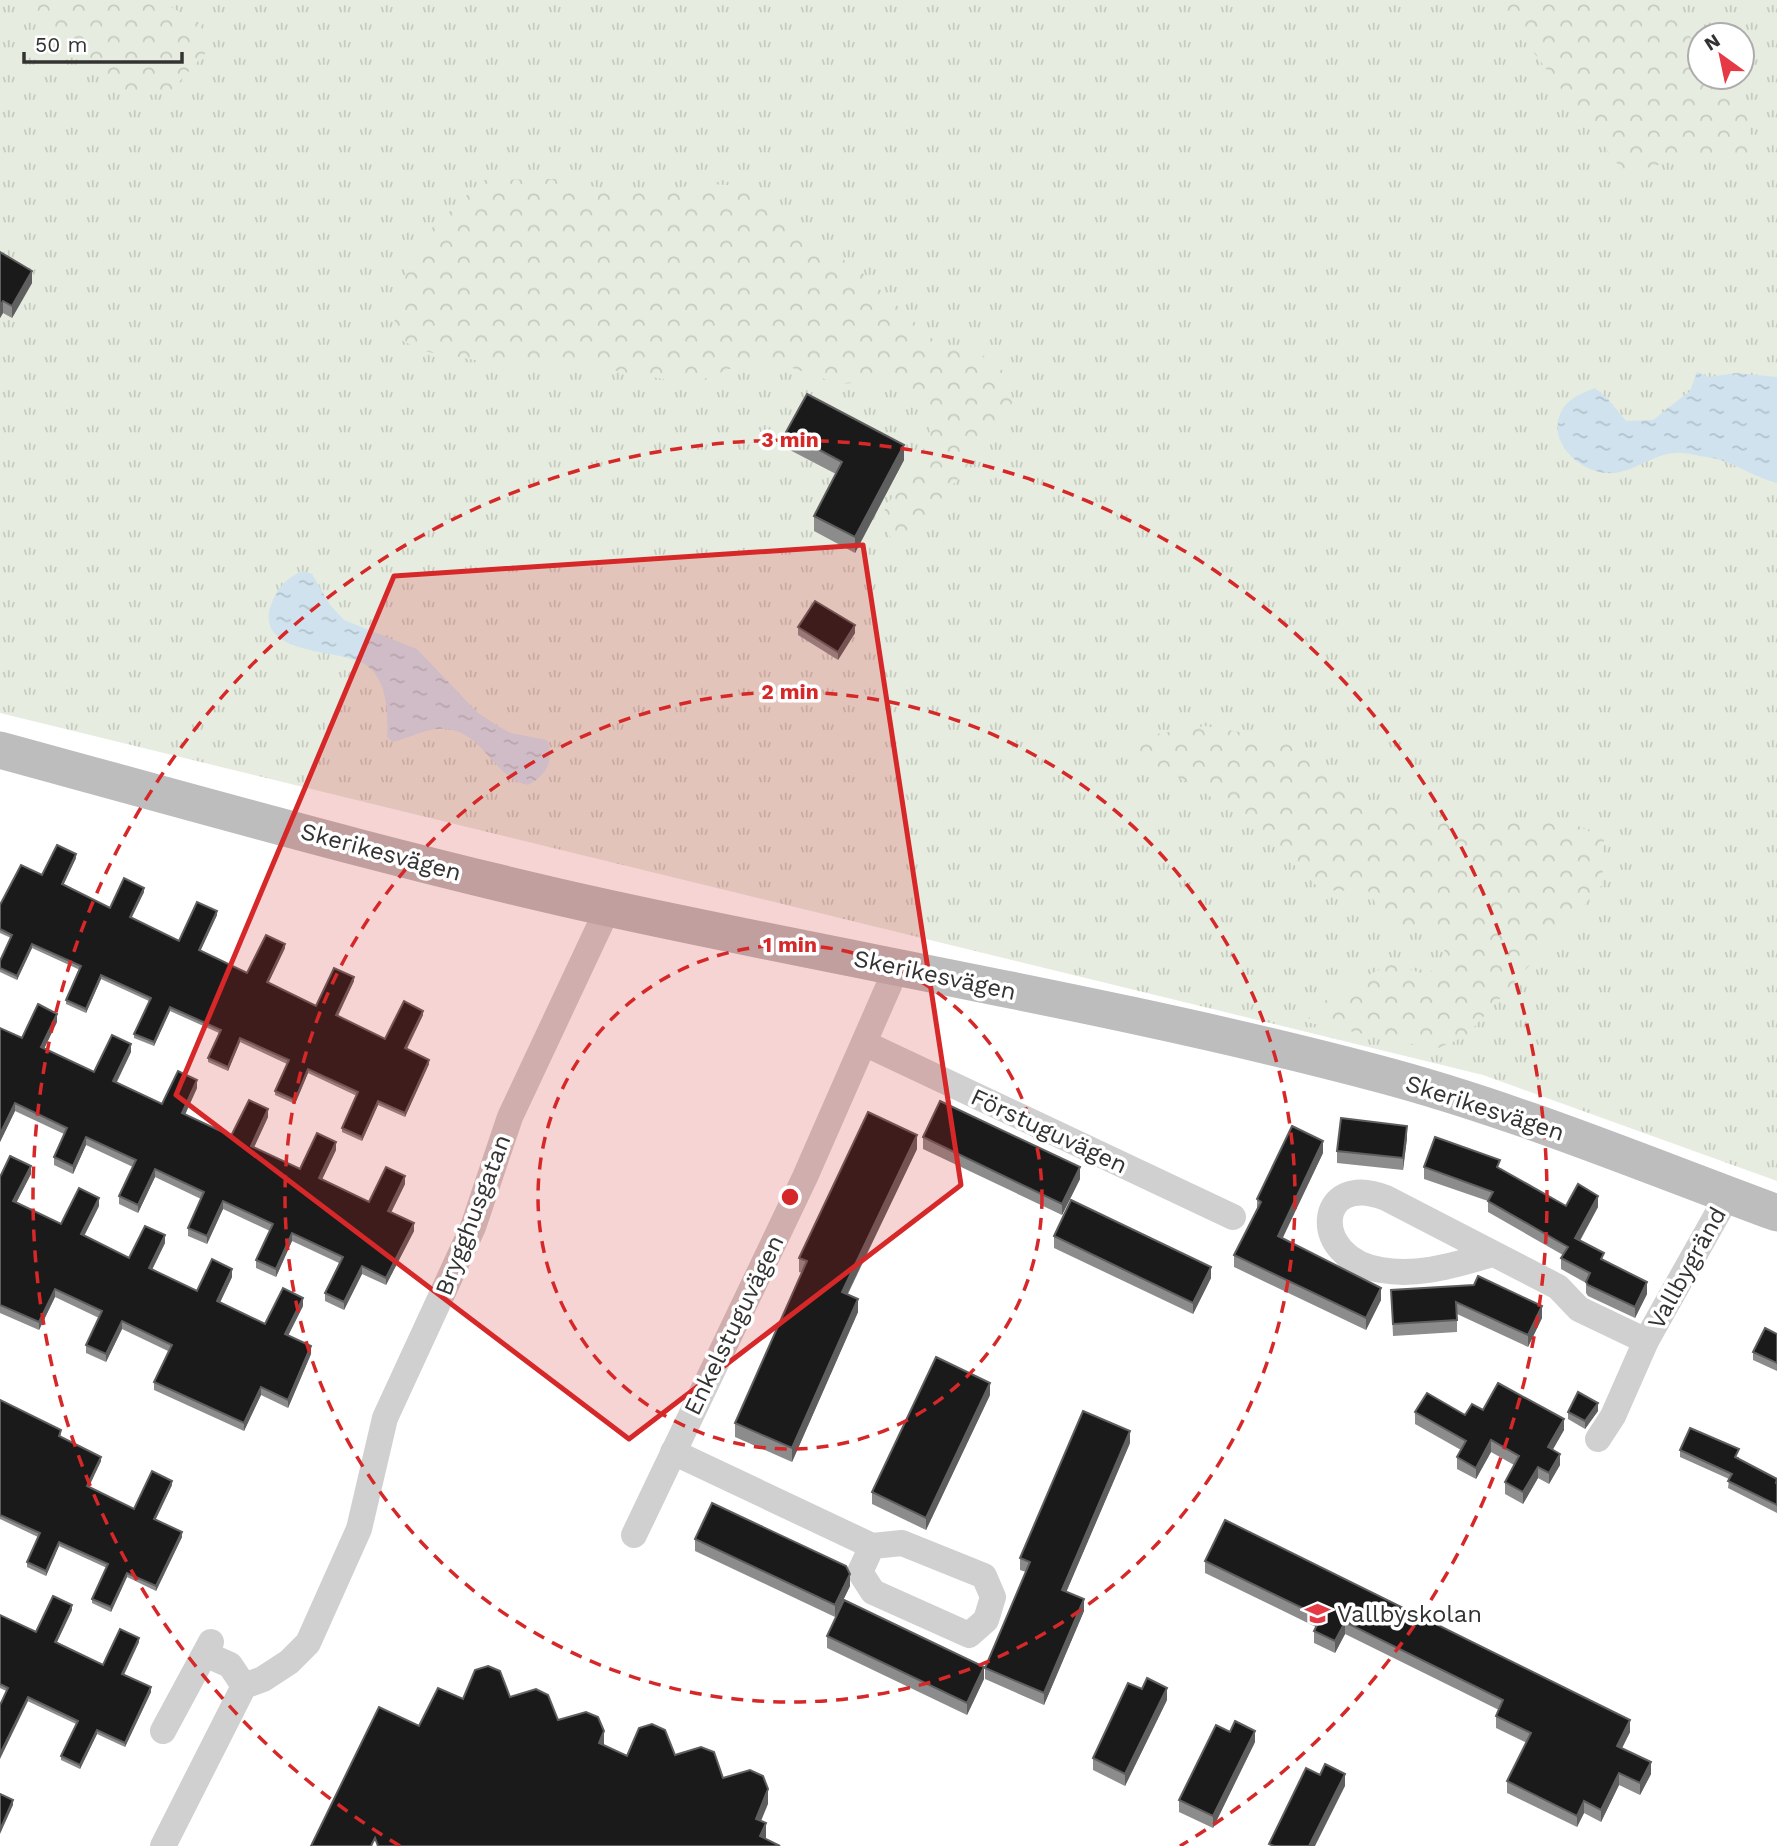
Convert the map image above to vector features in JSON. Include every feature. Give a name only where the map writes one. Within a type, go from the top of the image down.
[{"type":"street","name":"Skerikesvägen","points":[[0,750],[245,817],[608,908],[1172,1024],[1379,1074],[1487,1105],[1777,1213]]},
{"type":"street","name":"Brygghusgatan","points":[[244,1686],[263,1679],[289,1662],[308,1643],[359,1529],[385,1418],[473,1227],[510,1117],[608,908]]},
{"type":"street","name":"Enkelstuguvägen","points":[[634,1535],[866,1044],[897,967]]},
{"type":"street","name":"Förstuguvägen","points":[[866,1044],[1233,1217]]},
{"type":"street","name":"Vallbygränd","points":[[1493,1254],[1421,1272],[1378,1270],[1349,1258],[1336,1245],[1328,1230],[1330,1215],[1336,1203],[1346,1196],[1368,1190],[1558,1287],[1579,1309],[1646,1341]]},
{"type":"street","name":"Vallbygränd","points":[[1598,1439],[1613,1416],[1646,1341],[1728,1195]]},
{"type":"street","points":[[673,1452],[872,1546],[902,1543],[984,1576],[993,1597],[986,1620],[969,1635],[873,1592],[860,1573],[872,1546]]},
{"type":"street","points":[[163,1731],[208,1648],[230,1665],[244,1686],[173,1842]]},
{"type":"highlighted area","points":[[863,545],[961,1185],[629,1439],[176,1095],[394,576]]},
{"type":"green space","points":[[0,0],[1777,0],[1777,1181],[1483,1075],[0,713]]},
{"type":"green space","points":[[28,0],[158,0],[198,22],[212,46],[168,94],[127,95],[55,41]]},
{"type":"green space","points":[[1487,0],[1656,0],[1686,32],[1686,91],[1729,91],[1747,117],[1755,157],[1698,154],[1625,174],[1529,46]]},
{"type":"green space","points":[[555,179],[625,193],[710,184],[759,187],[814,242],[857,268],[940,346],[980,353],[1007,374],[1013,401],[998,431],[929,513],[908,544],[892,539],[880,521],[886,507],[931,437],[925,413],[894,380],[839,384],[778,363],[729,369],[692,384],[588,366],[505,365],[428,352],[391,336],[407,268],[431,229],[483,180]]},
{"type":"green space","points":[[1205,726],[1284,740],[1352,798],[1460,823],[1569,821],[1604,839],[1602,885],[1466,1036],[1436,1049],[1306,1022],[1314,1011],[1334,994],[1392,964],[1421,973],[1440,969],[1445,948],[1431,932],[1390,927],[1367,889],[1337,891],[1318,887],[1245,819],[1194,786],[1140,757],[1134,743],[1150,735]]},
{"type":"water","points":[[1697,372],[1709,377],[1736,373],[1777,377],[1777,483],[1725,461],[1683,453],[1660,456],[1622,472],[1602,473],[1580,463],[1563,446],[1558,424],[1561,412],[1567,403],[1580,394],[1595,388],[1626,421],[1653,420],[1690,391]]},
{"type":"water","points":[[303,571],[312,574],[330,605],[344,620],[417,649],[478,713],[511,733],[547,740],[550,760],[540,777],[528,785],[516,780],[505,773],[480,746],[459,732],[446,729],[425,731],[393,742],[387,737],[385,696],[371,669],[351,659],[301,648],[286,642],[275,633],[269,621],[273,599],[287,580]]},
{"type":"building","points":[[0,252],[32,271],[12,306],[3,301],[0,306]]},
{"type":"building","points":[[807,394],[904,445],[855,537],[814,516],[842,462],[786,432]]},
{"type":"building","points":[[815,601],[855,625],[838,652],[798,627]]},
{"type":"building","points":[[57,845],[76,854],[62,884],[110,908],[124,878],[144,888],[130,917],[179,941],[197,902],[217,911],[199,950],[247,973],[266,935],[285,944],[267,982],[316,1006],[334,968],[354,977],[336,1015],[385,1039],[404,1001],[423,1011],[405,1048],[429,1060],[405,1113],[378,1101],[362,1137],[342,1128],[358,1092],[308,1069],[295,1100],[275,1091],[289,1060],[240,1038],[228,1067],[208,1058],[221,1030],[170,1007],[154,1042],[134,1034],[151,998],[101,975],[86,1009],[66,1000],[81,966],[32,944],[17,976],[0,968],[0,961],[12,935],[0,929],[0,905],[21,865],[42,875]]},
{"type":"building","points":[[38,1004],[57,1014],[41,1047],[94,1072],[112,1035],[131,1044],[113,1081],[162,1104],[178,1071],[197,1080],[182,1113],[231,1136],[249,1100],[268,1109],[251,1146],[300,1169],[317,1133],[336,1142],[319,1178],[369,1202],[386,1167],[405,1176],[388,1211],[414,1223],[386,1278],[362,1266],[344,1302],[325,1293],[343,1257],[292,1233],[276,1269],[256,1260],[273,1224],[223,1201],[207,1236],[188,1228],[204,1192],[155,1169],[138,1205],[119,1196],[136,1160],[86,1137],[73,1166],[54,1157],[67,1128],[15,1103],[0,1134],[0,1028],[22,1038]]},
{"type":"building","points":[[940,1101],[1080,1167],[1062,1204],[923,1137]]},
{"type":"building","points":[[868,1112],[917,1135],[842,1292],[858,1299],[792,1448],[735,1423],[807,1261],[799,1258]]},
{"type":"building","points":[[1341,1118],[1407,1126],[1403,1158],[1337,1151]]},
{"type":"building","points":[[1292,1126],[1323,1141],[1278,1236],[1381,1288],[1366,1318],[1234,1255],[1261,1202],[1257,1199]]},
{"type":"building","points":[[1435,1137],[1500,1160],[1497,1167],[1566,1206],[1578,1184],[1598,1196],[1575,1238],[1604,1253],[1601,1259],[1647,1282],[1635,1307],[1588,1285],[1586,1282],[1590,1273],[1561,1258],[1568,1247],[1488,1201],[1493,1192],[1424,1167]]},
{"type":"building","points":[[10,1156],[31,1166],[13,1201],[61,1224],[79,1188],[99,1198],[81,1234],[129,1258],[145,1226],[165,1235],[149,1268],[197,1291],[212,1259],[232,1269],[217,1301],[265,1324],[283,1288],[303,1298],[285,1334],[311,1346],[288,1400],[261,1387],[244,1423],[154,1382],[172,1345],[122,1321],[106,1354],[86,1345],[102,1311],[55,1289],[39,1322],[0,1305],[0,1177]]},
{"type":"building","points":[[1071,1200],[1211,1267],[1193,1303],[1054,1236]]},
{"type":"building","points":[[1478,1276],[1542,1306],[1528,1335],[1456,1302],[1457,1320],[1393,1324],[1391,1290],[1474,1285]]},
{"type":"building","points":[[1765,1328],[1777,1334],[1777,1363],[1753,1352]]},
{"type":"building","points":[[936,1357],[990,1383],[926,1518],[872,1492]]},
{"type":"building","points":[[1498,1383],[1564,1419],[1548,1447],[1560,1454],[1549,1473],[1538,1467],[1523,1492],[1505,1482],[1519,1456],[1491,1440],[1476,1468],[1457,1457],[1466,1441],[1415,1412],[1427,1393],[1465,1415],[1472,1404],[1483,1410]]},
{"type":"building","points":[[1578,1392],[1598,1403],[1585,1421],[1568,1412]]},
{"type":"building","points":[[0,1400],[61,1430],[59,1436],[101,1457],[87,1486],[134,1509],[152,1471],[172,1481],[154,1519],[182,1532],[156,1586],[127,1573],[111,1607],[92,1599],[108,1564],[59,1542],[46,1571],[27,1562],[40,1533],[0,1515]]},
{"type":"building","points":[[1083,1411],[1130,1431],[1062,1590],[1084,1599],[1044,1693],[985,1668],[1030,1562],[1020,1558]]},
{"type":"building","points":[[1690,1428],[1739,1449],[1735,1457],[1777,1479],[1777,1505],[1728,1481],[1732,1474],[1680,1450]]},
{"type":"building","points":[[712,1503],[846,1566],[850,1574],[835,1605],[695,1539]]},
{"type":"building","points":[[1225,1520],[1630,1720],[1617,1746],[1651,1762],[1640,1783],[1619,1773],[1601,1810],[1584,1801],[1577,1816],[1507,1781],[1531,1733],[1496,1716],[1503,1700],[1345,1622],[1335,1641],[1314,1631],[1321,1617],[1205,1561]]},
{"type":"building","points":[[53,1596],[72,1605],[55,1642],[103,1665],[120,1629],[139,1638],[122,1674],[151,1687],[125,1743],[97,1730],[80,1765],[61,1756],[78,1721],[28,1697],[0,1754],[0,1705],[8,1688],[0,1684],[0,1615],[36,1632]]},
{"type":"building","points":[[844,1600],[984,1667],[967,1703],[827,1636]]},
{"type":"building","points":[[488,1666],[500,1671],[510,1697],[536,1689],[548,1695],[558,1720],[586,1712],[598,1717],[604,1731],[599,1743],[627,1756],[639,1728],[652,1724],[665,1730],[675,1755],[701,1747],[714,1752],[723,1778],[750,1770],[763,1776],[768,1789],[756,1819],[766,1823],[760,1836],[780,1846],[378,1846],[375,1838],[371,1846],[311,1846],[379,1707],[419,1726],[438,1688],[463,1699],[475,1670]]},
{"type":"building","points":[[1147,1678],[1167,1688],[1125,1774],[1093,1758],[1128,1683],[1142,1689]]},
{"type":"building","points":[[1235,1721],[1255,1731],[1213,1816],[1179,1800],[1216,1725],[1230,1732]]},
{"type":"building","points":[[1325,1764],[1345,1774],[1309,1846],[1269,1844],[1306,1768],[1320,1775]]},
{"type":"building","points":[[0,1794],[13,1800],[0,1830]]},
{"type":"place","name":"Vallbyskolan","points":[[1317,1614]]}]
